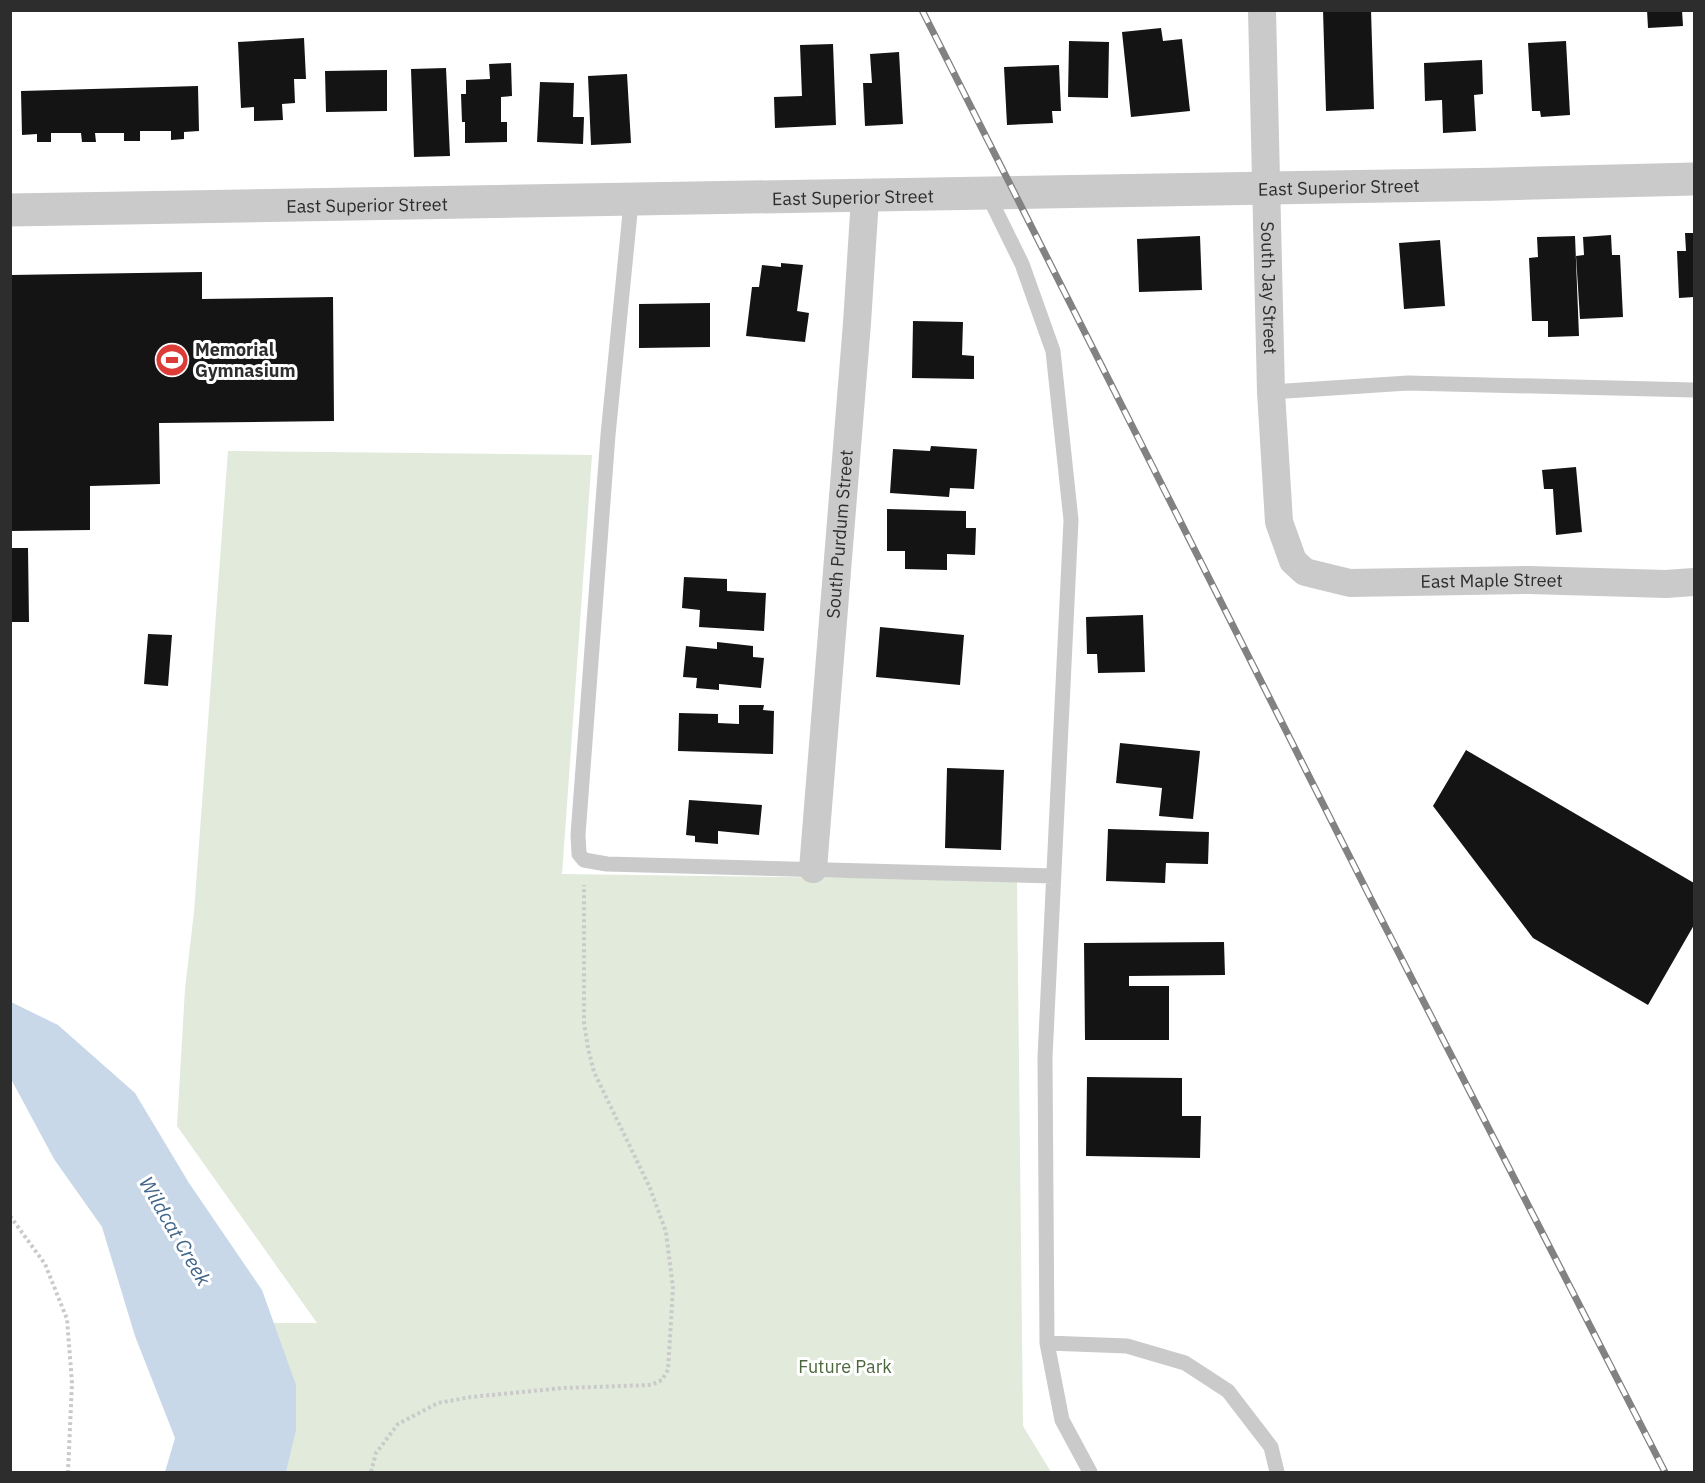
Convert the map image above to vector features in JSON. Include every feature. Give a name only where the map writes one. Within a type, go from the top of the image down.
[{"type":"street","name":"South Jay Street","points":[[1262,10],[1271,392],[1279,522],[1293,561]]},
{"type":"street","name":"East Superior Street","points":[[10,210],[632,203],[1695,179]]},
{"type":"street","name":"South Purdum Street","points":[[813,869],[865,198]]},
{"type":"street","name":"East Maple Street","points":[[1293,561],[1305,572],[1350,583],[1529,580],[1666,584],[1695,582]]},
{"type":"lane","points":[[988,195],[1022,264],[1053,351],[1071,520],[1045,1057],[1047,1343],[1062,1420],[1090,1473]]},
{"type":"lane","points":[[632,203],[608,435],[579,854],[584,860],[607,864],[1054,876]]},
{"type":"lane","points":[[1271,392],[1408,383],[1695,390]]},
{"type":"lane","points":[[1047,1343],[1127,1346],[1185,1363],[1228,1391],[1271,1447],[1277,1473]]},
{"type":"path","points":[[371,1473],[376,1453],[399,1424],[438,1403],[471,1397],[563,1388],[651,1385],[662,1380],[668,1370],[673,1288],[666,1232],[650,1188],[594,1072],[588,1048],[584,1023],[584,860]]},
{"type":"path","points":[[10,1216],[45,1264],[67,1319],[72,1383],[68,1473]]},
{"type":"green space","name":"Future Park","points":[[228,451],[592,455],[562,874],[1017,880],[1023,1426],[1051,1472],[191,1472],[228,1323],[317,1323],[177,1126],[185,989],[194,912]]},
{"type":"water","name":"Wildcat Creek","points":[[11,1002],[58,1025],[135,1093],[189,1183],[262,1290],[296,1385],[296,1430],[286,1472],[165,1472],[175,1438],[135,1336],[102,1227],[54,1159],[11,1079]]},
{"type":"building","points":[[1323,10],[1371,10],[1374,109],[1326,111]]},
{"type":"building","points":[[1647,10],[1682,10],[1683,26],[1648,28]]},
{"type":"building","points":[[1161,28],[1163,41],[1182,39],[1190,111],[1131,117],[1122,32]]},
{"type":"building","points":[[304,38],[306,79],[294,79],[295,103],[282,104],[283,120],[254,121],[254,107],[241,108],[238,42]]},
{"type":"building","points":[[1069,41],[1109,42],[1108,98],[1068,97]]},
{"type":"building","points":[[1566,41],[1570,115],[1541,117],[1540,111],[1532,111],[1528,43]]},
{"type":"building","points":[[833,44],[836,125],[775,128],[774,97],[802,96],[800,45]]},
{"type":"building","points":[[899,52],[903,124],[865,126],[863,83],[872,83],[870,54]]},
{"type":"building","points":[[1482,60],[1483,94],[1474,95],[1476,131],[1443,133],[1442,100],[1425,101],[1424,63]]},
{"type":"building","points":[[511,63],[512,96],[501,97],[501,122],[507,122],[507,142],[465,143],[461,94],[466,94],[466,80],[490,79],[489,64]]},
{"type":"building","points":[[1059,65],[1061,111],[1052,111],[1053,123],[1007,125],[1004,67]]},
{"type":"building","points":[[446,68],[450,156],[414,157],[411,69]]},
{"type":"building","points":[[387,70],[387,111],[326,112],[325,71]]},
{"type":"building","points":[[627,74],[631,143],[591,145],[588,76]]},
{"type":"building","points":[[540,82],[574,83],[573,117],[584,117],[583,144],[537,142]]},
{"type":"building","points":[[198,86],[199,131],[184,132],[184,139],[171,140],[171,131],[140,131],[140,141],[124,141],[124,133],[95,133],[96,142],[82,142],[81,133],[51,133],[51,142],[37,142],[37,134],[22,135],[21,91]]},
{"type":"building","points":[[1685,233],[1694,233],[1694,297],[1679,298],[1677,251],[1686,251]]},
{"type":"building","points":[[1611,235],[1612,255],[1620,255],[1623,317],[1580,319],[1576,256],[1584,255],[1583,237]]},
{"type":"building","points":[[1200,236],[1202,290],[1139,292],[1137,239]]},
{"type":"building","points":[[1575,236],[1579,336],[1548,337],[1548,321],[1532,321],[1529,258],[1538,257],[1537,237]]},
{"type":"building","points":[[1440,240],[1445,306],[1404,309],[1399,243]]},
{"type":"building","points":[[781,263],[803,265],[797,311],[809,313],[805,342],[746,336],[752,287],[759,287],[762,265],[781,267]]},
{"type":"building","name":"Memorial Gymnasium","points":[[202,272],[202,299],[333,297],[334,421],[159,423],[160,484],[90,486],[90,530],[10,531],[10,275]]},
{"type":"building","points":[[710,303],[710,347],[639,348],[639,304]]},
{"type":"building","points":[[913,321],[963,322],[962,355],[974,356],[974,379],[912,378]]},
{"type":"building","points":[[931,446],[977,449],[974,489],[950,488],[949,497],[890,493],[893,449],[930,451]]},
{"type":"building","points":[[1576,467],[1582,532],[1556,535],[1553,489],[1544,489],[1542,470]]},
{"type":"building","points":[[887,509],[966,511],[966,528],[976,528],[975,555],[947,554],[947,570],[905,569],[905,551],[887,551]]},
{"type":"building","points":[[10,548],[28,548],[29,622],[10,622]]},
{"type":"building","points":[[684,577],[727,579],[727,591],[766,593],[764,631],[699,627],[700,610],[682,608]]},
{"type":"building","points":[[1143,615],[1145,672],[1098,673],[1097,654],[1087,654],[1086,617]]},
{"type":"building","points":[[880,627],[964,635],[960,685],[876,677]]},
{"type":"building","points":[[148,634],[172,635],[168,686],[144,684]]},
{"type":"building","points":[[717,642],[753,646],[753,657],[764,658],[761,688],[719,684],[719,690],[696,688],[697,678],[683,677],[686,646],[717,649]]},
{"type":"building","points":[[739,705],[764,705],[763,710],[774,711],[773,754],[678,751],[679,713],[718,714],[718,723],[739,724]]},
{"type":"building","points":[[1120,743],[1200,751],[1193,819],[1159,816],[1162,788],[1116,783]]},
{"type":"building","points":[[1466,750],[1694,883],[1694,925],[1648,1005],[1533,938],[1433,806]]},
{"type":"building","points":[[947,768],[1004,770],[1001,850],[945,848]]},
{"type":"building","points":[[689,800],[762,805],[759,835],[718,831],[718,844],[695,842],[695,836],[686,835]]},
{"type":"building","points":[[1108,829],[1209,832],[1208,864],[1166,863],[1165,883],[1106,881]]},
{"type":"building","points":[[1224,942],[1225,975],[1129,976],[1129,986],[1169,986],[1169,1040],[1085,1040],[1084,943]]},
{"type":"building","points":[[1087,1077],[1182,1078],[1182,1116],[1201,1116],[1200,1158],[1086,1156]]},
{"type":"railway","points":[[922,10],[1372,901],[1665,1472]]},
{"type":"place","name":"Memorial Gymnasium","points":[[172,360]]}]
